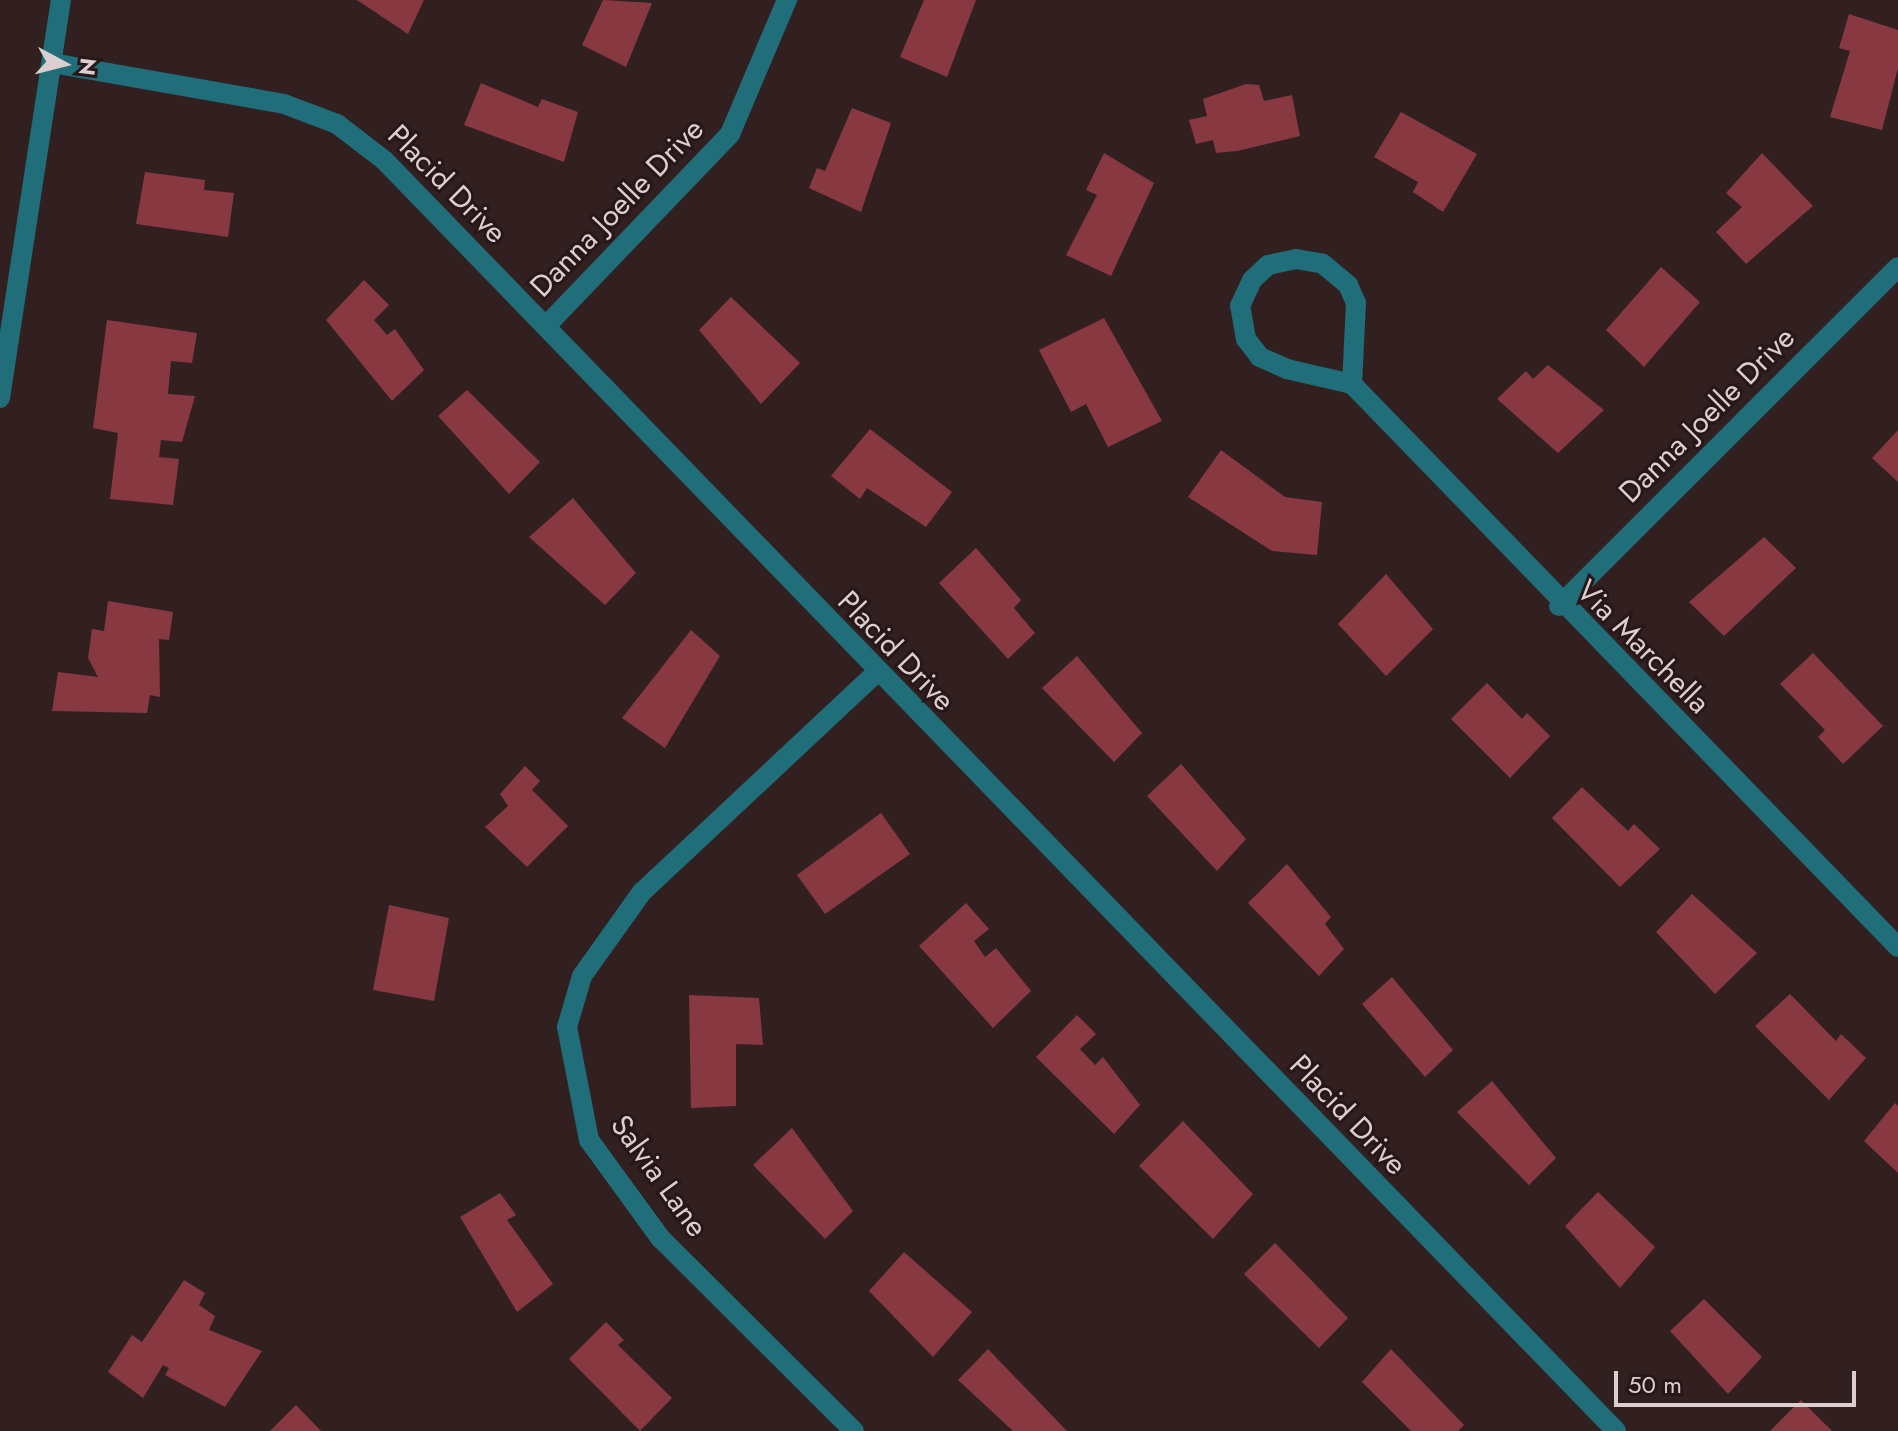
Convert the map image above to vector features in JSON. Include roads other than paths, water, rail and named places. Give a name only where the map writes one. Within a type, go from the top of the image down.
[{"type":"street","points":[[0,398],[61,0]]},
{"type":"street","name":"Danna Joelle Drive","points":[[546,326],[730,134],[787,0]]},
{"type":"street","name":"Placid Drive","points":[[52,63],[284,104],[337,124],[384,160],[546,326],[875,674],[1616,1431]]},
{"type":"street","points":[[1323,264],[1348,285],[1358,317],[1352,384],[1287,369],[1260,357],[1246,339],[1240,306],[1268,265],[1323,264]]},
{"type":"street","name":"Danna Joelle Drive","points":[[1559,606],[1898,267]]},
{"type":"street","name":"Via Marchella","points":[[1352,384],[1559,606],[1898,947]]},
{"type":"street","name":"Salvia Lane","points":[[854,1431],[661,1239],[589,1140],[567,1027],[582,976],[642,892],[875,674]]}]
